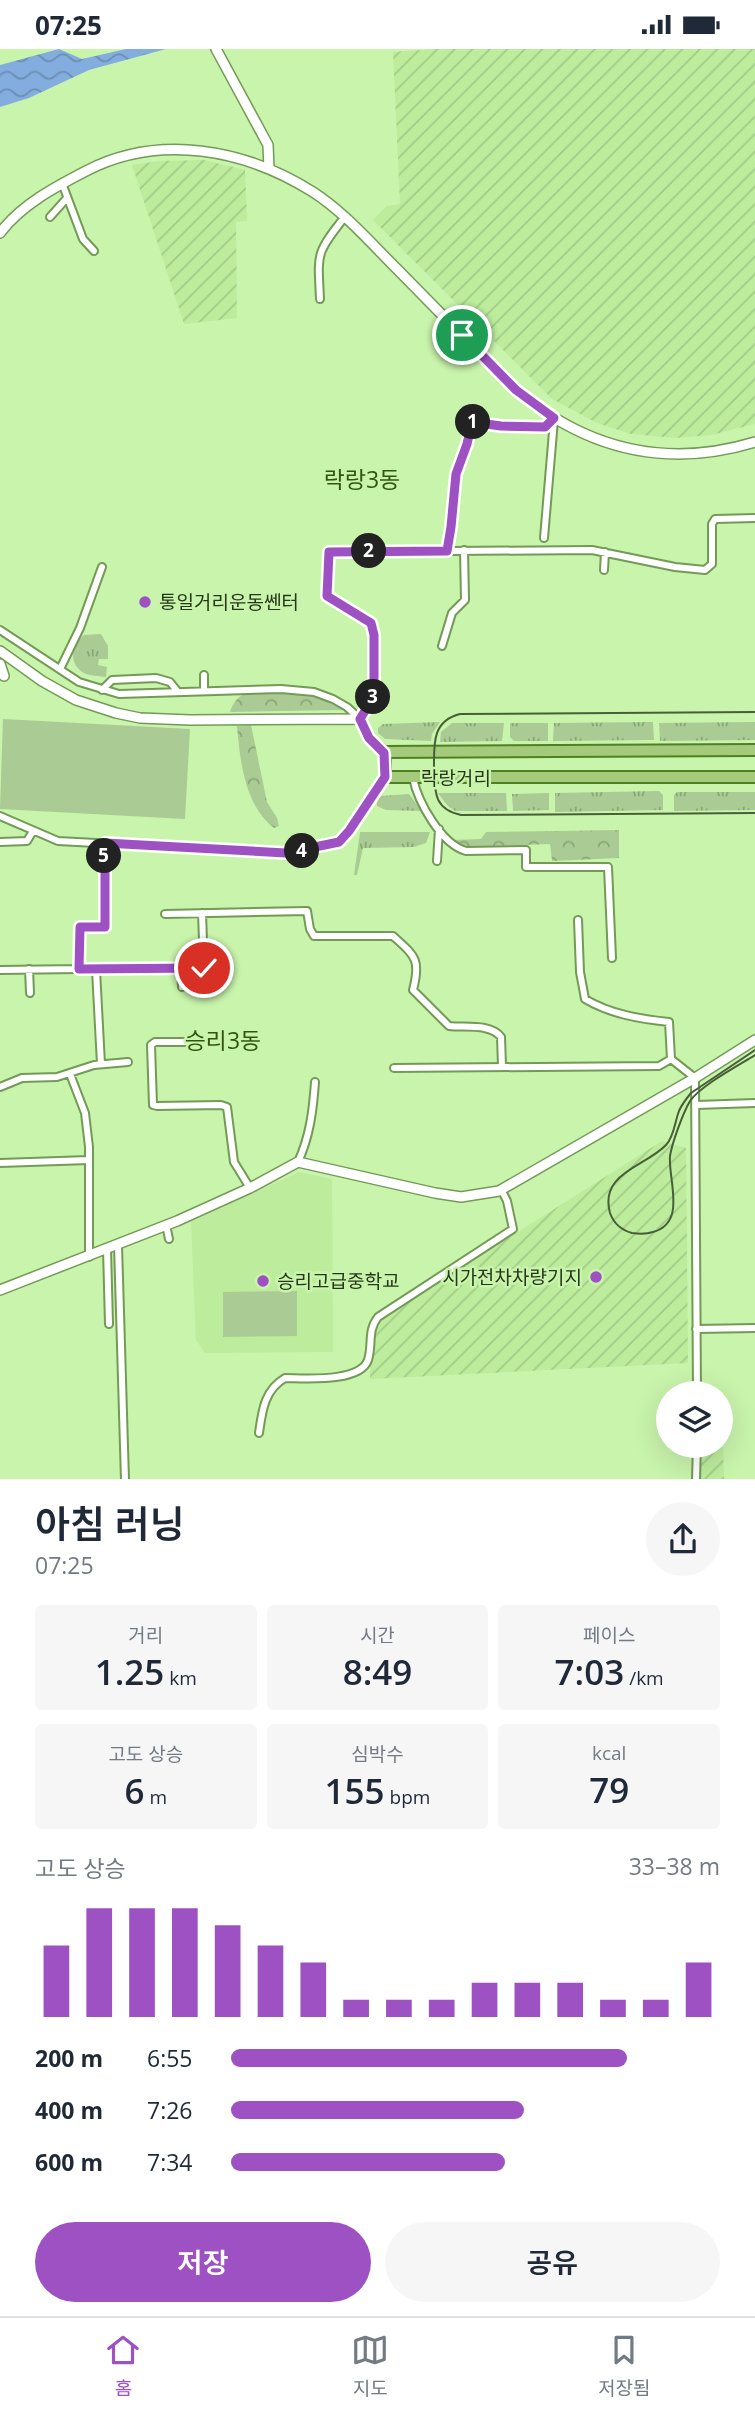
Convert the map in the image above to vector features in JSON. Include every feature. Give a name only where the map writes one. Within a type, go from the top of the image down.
[{"type":"main road","points":[[216,49],[268,145],[270,169]]},
{"type":"main road","points":[[0,233],[15,215],[62,183],[102,163],[132,153],[162,150],[219,153],[270,169],[315,193],[344,218],[516,390],[554,418],[599,440],[641,451],[691,454],[735,448],[755,442]]},
{"type":"main road","points":[[0,651],[60,691],[116,713],[160,719],[360,719],[369,738],[384,753],[385,777]]},
{"type":"main road","points":[[0,664],[4,676]]},
{"type":"main road","name":"락랑거리","points":[[384,753],[755,750]]},
{"type":"main road","name":"락랑거리","points":[[385,777],[755,777]]},
{"type":"main road","points":[[0,1290],[166,1225],[250,1188],[298,1162],[435,1193],[461,1196],[501,1189],[755,1041]]},
{"type":"street","points":[[62,183],[83,239],[94,251]]},
{"type":"street","points":[[50,217],[67,198]]},
{"type":"street","points":[[320,299],[318,256],[327,239],[344,218]]},
{"type":"street","points":[[544,538],[554,418]]},
{"type":"street","points":[[447,551],[456,474],[472,422],[545,427],[554,418]]},
{"type":"street","points":[[0,630],[60,670],[102,690],[119,694],[281,689],[314,692],[347,707],[360,719],[374,696],[374,635],[371,623],[327,596],[329,552],[605,552],[705,570],[712,564],[712,524],[715,519],[755,518]]},
{"type":"street","points":[[442,646],[452,613],[465,600],[464,550]]},
{"type":"street","points":[[604,570],[605,552]]},
{"type":"street","points":[[60,670],[80,628],[102,567]]},
{"type":"street","points":[[204,675],[204,691]]},
{"type":"street","points":[[102,690],[112,680],[156,678],[170,682],[178,692]]},
{"type":"street","points":[[0,817],[58,841],[286,853],[339,842],[385,777]]},
{"type":"street","points":[[413,778],[416,793],[449,843],[457,849],[526,851],[526,867],[608,867],[611,958]]},
{"type":"street","points":[[437,861],[439,829]]},
{"type":"street","points":[[0,842],[27,841],[33,831]]},
{"type":"street","points":[[79,969],[80,927],[105,927],[105,843]]},
{"type":"street","points":[[166,914],[307,911],[314,936],[393,936],[415,957],[418,971],[413,989],[449,1026],[489,1028],[499,1033],[502,1066]]},
{"type":"street","points":[[202,913],[207,986]]},
{"type":"street","points":[[578,920],[580,972],[585,999],[598,1007],[669,1022],[671,1059],[695,1078],[697,1381]]},
{"type":"street","points":[[0,970],[204,968]]},
{"type":"street","points":[[29,969],[30,993]]},
{"type":"street","points":[[181,969],[182,987]]},
{"type":"street","points":[[96,970],[101,1064]]},
{"type":"street","points":[[186,1042],[155,1042],[151,1045],[153,1105],[227,1107],[234,1162],[250,1188]]},
{"type":"street","points":[[394,1067],[659,1066],[671,1059]]},
{"type":"street","points":[[0,1087],[22,1078],[57,1077],[101,1064],[128,1062]]},
{"type":"street","points":[[70,1074],[85,1113],[89,1160],[89,1257]]},
{"type":"street","points":[[298,1162],[306,1144],[315,1082]]},
{"type":"street","points":[[696,1105],[755,1103]]},
{"type":"street","points":[[0,1163],[89,1160]]},
{"type":"street","points":[[259,1433],[267,1395],[278,1381],[285,1378],[349,1375],[368,1361],[372,1325],[378,1317],[515,1231],[501,1189]]},
{"type":"street","points":[[166,1225],[169,1239]]},
{"type":"street","points":[[118,1245],[125,1479]]},
{"type":"street","points":[[107,1249],[109,1324]]},
{"type":"street","points":[[696,1329],[755,1328]]},
{"type":"street","points":[[696,1479],[697,1458]]},
{"type":"shaded area","points":[[435,49],[755,49],[755,424],[711,435],[675,438],[631,434],[597,423],[552,399],[373,220],[387,206],[400,204],[393,52]]},
{"type":"shaded area","points":[[204,160],[245,170],[247,221],[236,222],[237,318],[184,324],[132,165],[159,161]]},
{"type":"shaded area","points":[[662,1141],[686,1148],[688,1363],[370,1379],[371,1338],[375,1325],[391,1312]]},
{"type":"shaded area","name":"승리고급중학교","points":[[299,1172],[332,1179],[333,1352],[205,1353],[196,1340],[191,1222]]},
{"type":"shaded area","points":[[693,1458],[723,1458],[724,1479],[693,1479]]},
{"type":"green space","points":[[101,634],[108,646],[108,659],[99,659],[98,665],[107,667],[106,677],[84,673],[73,659],[74,649],[84,635]]},
{"type":"green space","points":[[280,691],[318,697],[344,710],[230,712],[238,698],[244,694]]},
{"type":"green space","points":[[3,719],[190,729],[185,819],[0,809]]},
{"type":"green space","points":[[440,722],[431,741],[385,739],[378,733],[378,728],[383,724]]},
{"type":"green space","points":[[653,722],[654,740],[553,741],[554,723]]},
{"type":"green space","points":[[755,722],[755,740],[660,741],[659,723]]},
{"type":"green space","points":[[452,723],[504,723],[502,741],[440,742],[441,732]]},
{"type":"green space","points":[[510,723],[548,723],[548,741],[514,741],[510,737]]},
{"type":"green space","points":[[251,725],[267,802],[279,826],[274,828],[256,808],[242,768],[237,726]]},
{"type":"green space","points":[[659,791],[663,795],[663,810],[555,812],[555,793]]},
{"type":"green space","points":[[677,792],[755,792],[755,810],[674,811],[674,795]]},
{"type":"green space","points":[[438,793],[506,793],[507,811],[455,811]]},
{"type":"green space","points":[[549,793],[549,810],[513,811],[512,794]]},
{"type":"green space","points":[[409,794],[422,811],[386,810],[377,806],[377,800],[381,796]]},
{"type":"green space","points":[[619,830],[619,858],[552,861],[550,844],[463,847],[452,840],[481,839],[486,832]]},
{"type":"green space","points":[[360,832],[430,832],[426,843],[414,847],[363,848],[357,875],[354,875]]},
{"type":"green space","points":[[297,1291],[297,1336],[223,1337],[223,1292]]},
{"type":"water","points":[[59,49],[82,59],[126,49],[166,49],[89,70],[29,98],[0,107],[0,65]]},
{"type":"tram line","points":[[755,712],[460,714],[451,717],[439,728],[434,759],[437,798],[445,808],[461,815],[755,813]]},
{"type":"tram line","points":[[755,1050],[691,1093],[680,1108],[669,1142],[617,1180],[608,1199],[610,1213],[618,1226],[640,1234],[653,1232],[670,1220],[674,1200],[670,1156],[687,1106],[702,1089],[755,1055]]},
{"type":"place","name":"통일거리운동쎈터","points":[[145,602]]},
{"type":"place","name":"시가전차차량기지","points":[[596,1277]]},
{"type":"place","name":"승리고급중학교","points":[[263,1281]]},
{"type":"district","name":"락랑3동","points":[[362,479]]},
{"type":"district","name":"승리3동","points":[[223,1040]]},
{"type":"route","points":[[204,968],[79,969],[80,927],[105,927],[105,843],[286,853],[339,842],[349,831],[385,777],[384,753],[369,738],[360,719],[374,696],[374,635],[371,623],[327,596],[329,552],[447,551],[453,489],[472,422],[545,427],[554,418],[516,390],[462,335]]}]
